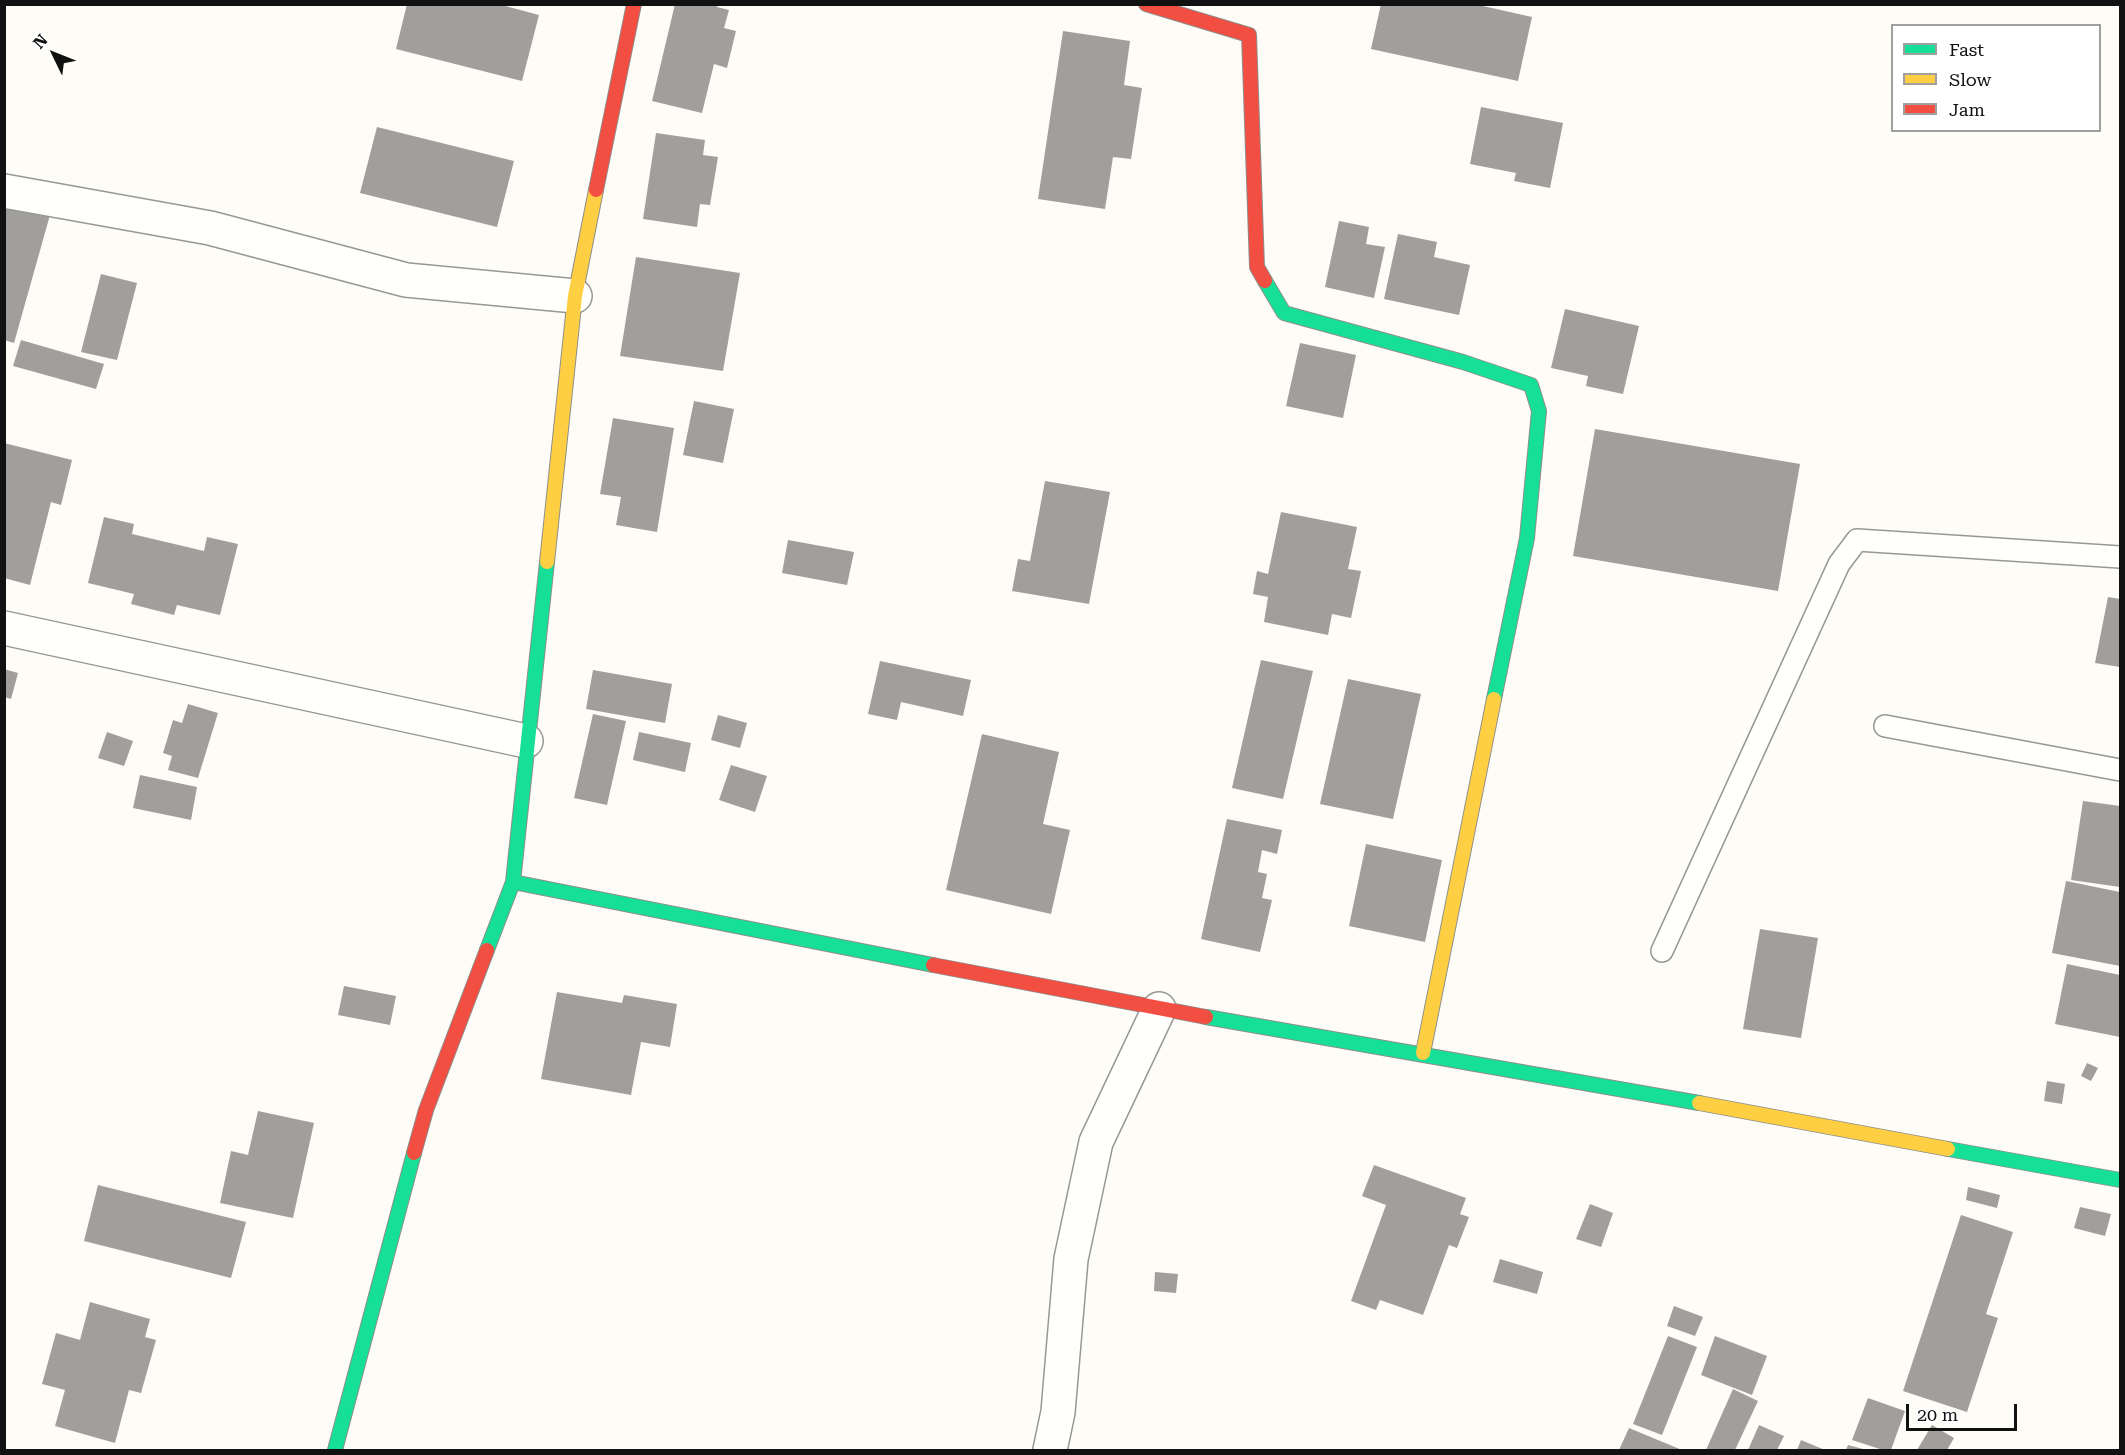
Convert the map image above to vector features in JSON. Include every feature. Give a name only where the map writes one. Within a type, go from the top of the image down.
[{"type":"street","points":[[335,1450],[426,1110],[513,882],[526,741],[575,297],[634,4]]},
{"type":"street","points":[[1146,4],[1249,35],[1257,267],[1284,313],[1463,362],[1531,385],[1539,411],[1527,538],[1423,1053]]},
{"type":"street","points":[[4,191],[210,228],[406,280],[575,297]]},
{"type":"street","points":[[4,628],[526,741]]},
{"type":"street","points":[[513,882],[1160,1010],[1423,1053],[2121,1180]]},
{"type":"street","points":[[1050,1450],[1058,1412],[1071,1259],[1096,1142],[1160,1010]]},
{"type":"lane","points":[[1662,951],[1839,564],[1857,540],[2121,557]]},
{"type":"lane","points":[[1885,726],[2121,770]]},
{"type":"building","points":[[407,4],[498,4],[539,15],[522,81],[396,49]]},
{"type":"building","points":[[675,4],[718,4],[717,7],[729,10],[724,28],[736,31],[727,68],[714,64],[702,113],[652,101]]},
{"type":"building","points":[[1381,4],[1474,4],[1532,17],[1518,81],[1371,49]]},
{"type":"building","points":[[1063,31],[1130,41],[1124,85],[1142,88],[1131,159],[1113,157],[1105,209],[1038,199]]},
{"type":"building","points":[[1481,107],[1563,123],[1550,188],[1514,181],[1516,173],[1470,164]]},
{"type":"building","points":[[377,127],[514,161],[497,227],[360,193]]},
{"type":"building","points":[[656,133],[705,140],[703,155],[718,157],[710,205],[700,204],[697,227],[643,219]]},
{"type":"building","points":[[4,202],[50,215],[14,343],[4,340]]},
{"type":"building","points":[[1339,221],[1369,227],[1366,244],[1385,247],[1374,298],[1325,287]]},
{"type":"building","points":[[1398,234],[1437,242],[1434,257],[1470,265],[1459,315],[1384,299]]},
{"type":"building","points":[[636,257],[740,273],[723,371],[620,356]]},
{"type":"building","points":[[101,274],[137,283],[117,360],[81,352]]},
{"type":"building","points":[[1565,309],[1639,326],[1623,394],[1586,386],[1588,376],[1551,368]]},
{"type":"building","points":[[21,340],[104,364],[96,389],[13,366]]},
{"type":"building","points":[[1300,343],[1356,355],[1343,418],[1286,406]]},
{"type":"building","points":[[694,401],[734,409],[723,463],[683,455]]},
{"type":"building","points":[[613,418],[674,428],[657,532],[616,525],[621,497],[600,494]]},
{"type":"building","points":[[1595,429],[1800,464],[1778,591],[1573,556]]},
{"type":"building","points":[[4,443],[72,460],[61,505],[51,502],[30,585],[4,578]]},
{"type":"building","points":[[1045,481],[1110,492],[1089,604],[1012,591],[1018,559],[1030,561]]},
{"type":"building","points":[[1281,512],[1357,527],[1348,569],[1361,571],[1351,618],[1332,614],[1328,635],[1264,622],[1268,597],[1253,594],[1257,571],[1268,574]]},
{"type":"building","points":[[104,517],[134,524],[132,534],[204,551],[207,537],[238,544],[220,615],[177,605],[174,615],[131,604],[134,594],[88,583]]},
{"type":"building","points":[[788,540],[854,552],[847,585],[782,573]]},
{"type":"building","points":[[2108,597],[2120,599],[2120,667],[2095,663]]},
{"type":"building","points":[[1261,660],[1313,671],[1283,799],[1232,788]]},
{"type":"building","points":[[880,661],[971,680],[963,716],[901,702],[897,720],[868,714]]},
{"type":"building","points":[[4,669],[18,673],[11,699],[4,697]]},
{"type":"building","points":[[593,670],[672,684],[665,723],[586,709]]},
{"type":"building","points":[[1348,679],[1421,694],[1393,819],[1320,804]]},
{"type":"building","points":[[188,704],[218,713],[198,778],[168,770],[172,756],[163,753],[173,720],[182,723]]},
{"type":"building","points":[[593,714],[626,721],[607,805],[574,798]]},
{"type":"building","points":[[718,715],[747,723],[740,748],[711,740]]},
{"type":"building","points":[[107,732],[133,741],[124,766],[98,758]]},
{"type":"building","points":[[639,732],[691,743],[685,772],[633,760]]},
{"type":"building","points":[[982,734],[1059,752],[1043,824],[1070,830],[1051,914],[946,890]]},
{"type":"building","points":[[731,765],[767,776],[755,812],[719,800]]},
{"type":"building","points":[[140,775],[197,787],[191,820],[133,808]]},
{"type":"building","points":[[2083,801],[2120,806],[2120,887],[2071,880]]},
{"type":"building","points":[[1227,819],[1282,830],[1277,854],[1262,850],[1258,872],[1267,874],[1262,898],[1272,900],[1260,952],[1201,939]]},
{"type":"building","points":[[1366,844],[1442,860],[1425,942],[1349,926]]},
{"type":"building","points":[[2066,881],[2120,892],[2120,966],[2052,953]]},
{"type":"building","points":[[1760,929],[1818,938],[1801,1038],[1743,1029]]},
{"type":"building","points":[[2067,964],[2120,975],[2120,1037],[2055,1024]]},
{"type":"building","points":[[344,986],[396,996],[390,1025],[338,1015]]},
{"type":"building","points":[[557,992],[622,1003],[624,995],[677,1004],[670,1047],[641,1042],[631,1095],[541,1079]]},
{"type":"building","points":[[2087,1063],[2098,1068],[2091,1081],[2081,1076]]},
{"type":"building","points":[[2047,1081],[2065,1084],[2062,1104],[2044,1101]]},
{"type":"building","points":[[258,1111],[314,1123],[293,1218],[220,1203],[231,1151],[248,1155]]},
{"type":"building","points":[[1374,1165],[1466,1198],[1460,1214],[1469,1217],[1457,1248],[1449,1245],[1423,1315],[1380,1300],[1376,1310],[1351,1301],[1386,1205],[1362,1196]]},
{"type":"building","points":[[98,1185],[246,1222],[231,1278],[84,1241]]},
{"type":"building","points":[[1968,1187],[2000,1195],[1997,1208],[1966,1200]]},
{"type":"building","points":[[1590,1204],[1613,1213],[1601,1247],[1576,1239]]},
{"type":"building","points":[[2080,1207],[2111,1214],[2105,1236],[2074,1228]]},
{"type":"building","points":[[1961,1215],[2013,1232],[1986,1314],[1998,1318],[1967,1412],[1903,1391]]},
{"type":"building","points":[[1500,1259],[1543,1272],[1537,1294],[1493,1282]]},
{"type":"building","points":[[1155,1272],[1178,1274],[1176,1293],[1154,1291]]},
{"type":"building","points":[[90,1302],[150,1319],[145,1337],[156,1340],[141,1393],[129,1390],[115,1443],[55,1426],[65,1390],[42,1384],[56,1333],[80,1340]]},
{"type":"building","points":[[1674,1306],[1703,1317],[1695,1336],[1667,1326]]},
{"type":"building","points":[[1668,1336],[1697,1347],[1662,1435],[1633,1424]]},
{"type":"building","points":[[1715,1336],[1767,1356],[1752,1395],[1701,1375]]},
{"type":"building","points":[[1733,1389],[1758,1401],[1735,1450],[1706,1450]]},
{"type":"building","points":[[1868,1398],[1905,1411],[1891,1450],[1883,1450],[1852,1440]]},
{"type":"building","points":[[1759,1425],[1784,1436],[1777,1450],[1748,1450]]},
{"type":"building","points":[[1932,1425],[1954,1438],[1947,1450],[1917,1450]]},
{"type":"building","points":[[1629,1428],[1682,1450],[1619,1450]]},
{"type":"building","points":[[1801,1440],[1825,1450],[1797,1450]]},
{"type":"building","points":[[1848,1445],[1867,1450],[1846,1450]]},
{"type":"traffic: fast","points":[[1265,281],[1284,313],[1463,362],[1531,385],[1539,411],[1527,538],[1494,699]]},
{"type":"traffic: fast","points":[[487,950],[513,882],[547,562]]},
{"type":"traffic: fast","points":[[513,882],[933,965]]},
{"type":"traffic: fast","points":[[1206,1017],[1699,1103]]},
{"type":"traffic: fast","points":[[1948,1149],[2120,1180]]},
{"type":"traffic: fast","points":[[335,1450],[414,1153]]},
{"type":"traffic: slow","points":[[547,562],[575,296],[596,190]]},
{"type":"traffic: slow","points":[[1423,1053],[1494,699]]},
{"type":"traffic: slow","points":[[1699,1103],[1948,1149]]},
{"type":"traffic: jam","points":[[596,190],[634,4]]},
{"type":"traffic: jam","points":[[1146,4],[1249,35],[1257,267],[1265,281]]},
{"type":"traffic: jam","points":[[414,1153],[426,1110],[487,950]]},
{"type":"traffic: jam","points":[[933,965],[1206,1017]]}]
